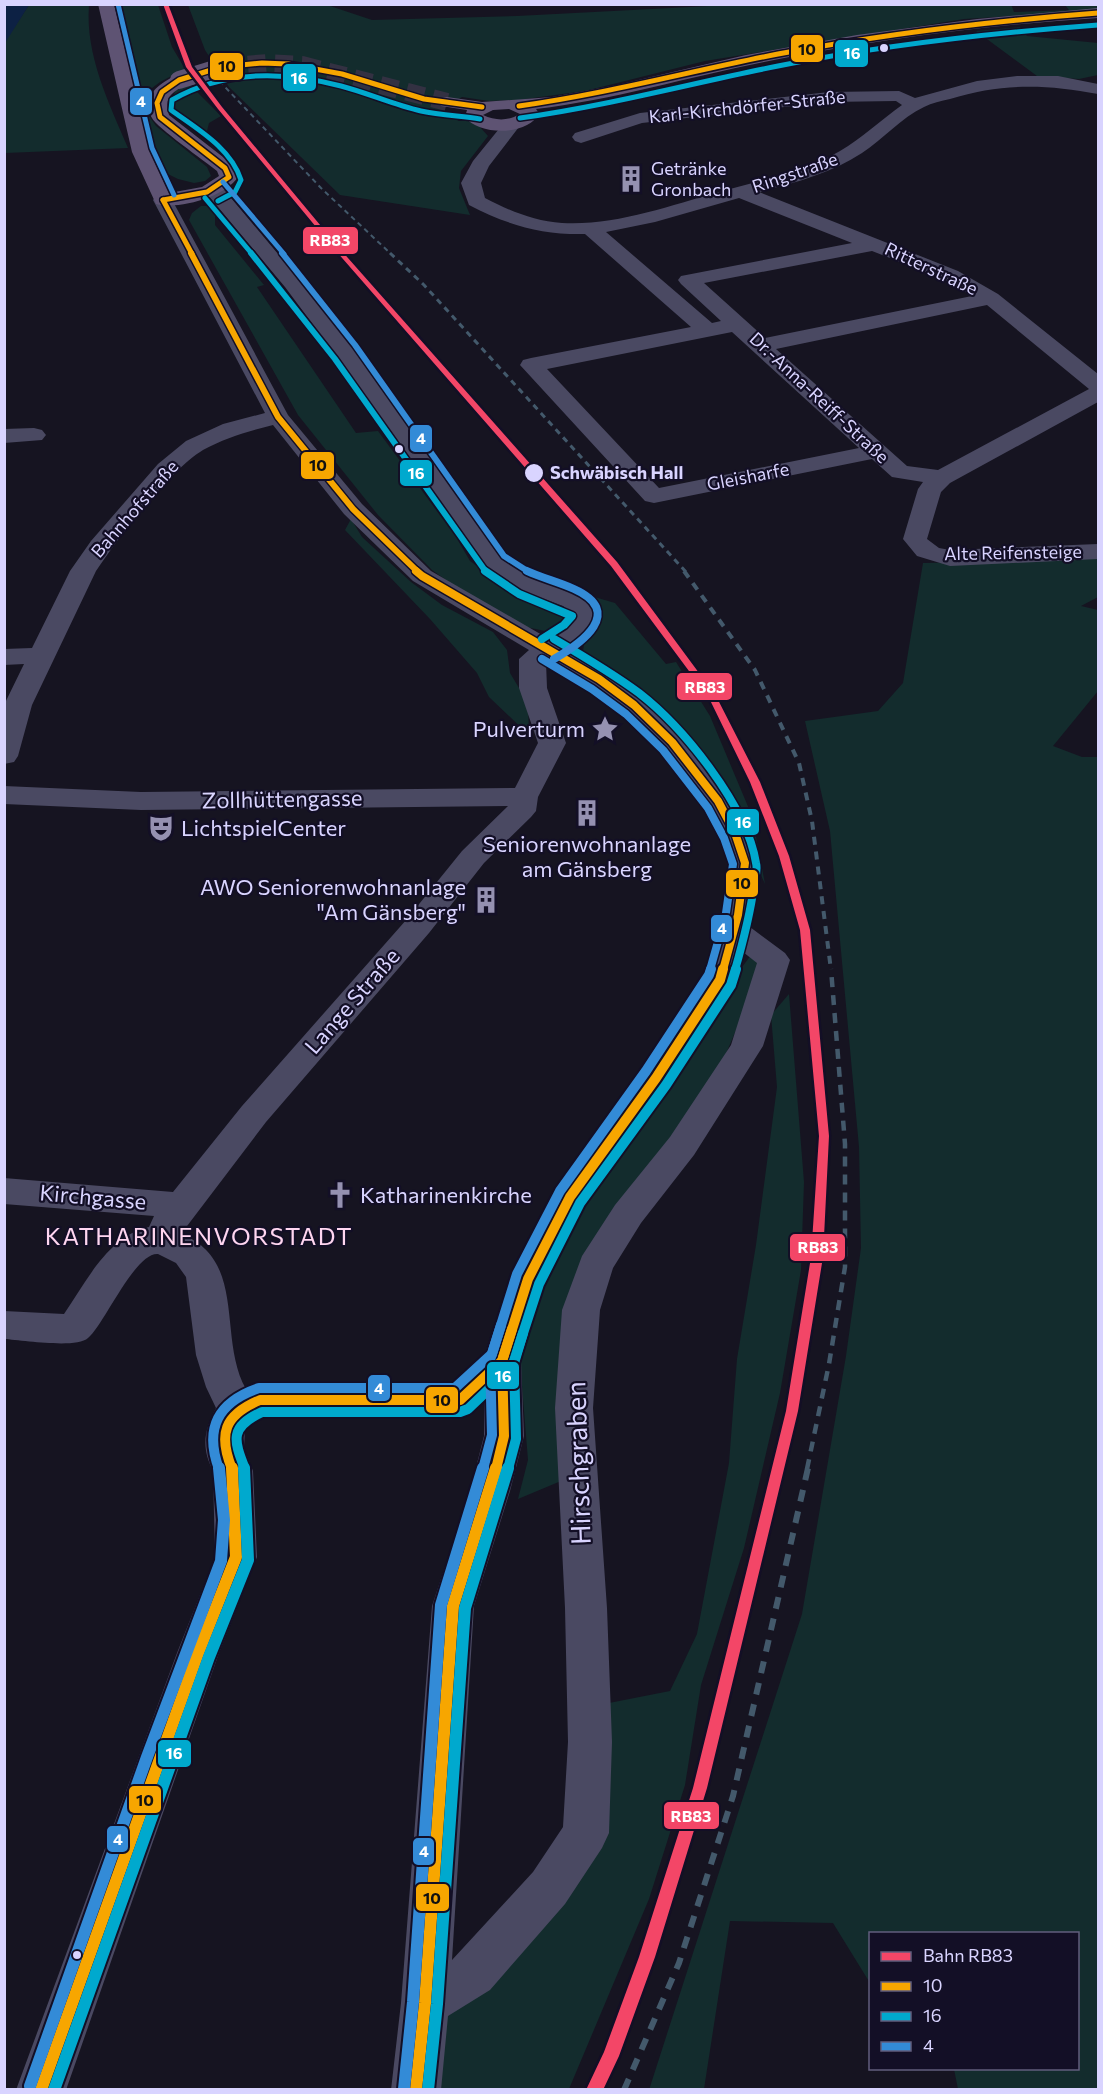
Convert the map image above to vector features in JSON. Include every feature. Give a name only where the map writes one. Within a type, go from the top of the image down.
[{"type":"main road","points":[[106,4],[141,152],[163,200],[223,187],[229,177],[225,168],[160,117],[157,103],[162,92],[179,80],[221,67]]},
{"type":"main road","points":[[451,103],[482,114],[520,114],[563,102],[776,54],[981,23],[1045,16],[1098,14]]},
{"type":"street","points":[[1080,84],[1098,75]]},
{"type":"street","points":[[906,100],[902,90],[955,76]]},
{"type":"street","name":"Ringstraße","points":[[520,114],[480,165],[471,183],[476,201],[496,214],[525,223],[555,229],[592,230],[621,225],[741,192],[834,161],[850,153],[906,100],[1015,81],[1080,84],[1098,89]]},
{"type":"street","name":"Karl-Kirchdörfer-Straße","points":[[582,137],[640,118],[829,97],[906,100]]},
{"type":"street","points":[[482,114],[498,143]]},
{"type":"street","points":[[214,190],[292,283],[345,352],[496,565],[524,583],[572,601],[586,612],[581,626],[548,649]]},
{"type":"street","name":"Ritterstraße","points":[[741,192],[951,275],[991,298],[1098,385]]},
{"type":"street","points":[[163,200],[231,333],[278,417],[353,509],[422,576],[599,679],[634,705],[672,742],[718,801],[735,833],[745,863],[734,930],[720,980],[656,1078],[570,1197],[528,1279],[502,1361],[504,1436],[490,1491],[453,1606],[425,2003],[416,2090]]},
{"type":"street","points":[[592,230],[708,330],[738,324]]},
{"type":"street","name":"Dr.-Anna-Reiff-Straße","points":[[877,244],[688,280],[900,472],[942,478]]},
{"type":"street","points":[[762,345],[991,298]]},
{"type":"street","name":"Gleisharfe","points":[[708,330],[531,365],[654,496],[877,451]]},
{"type":"street","points":[[942,478],[1098,393]]},
{"type":"street","name":"Bahnhofstraße","points":[[4,756],[18,705],[83,571],[100,546],[166,469],[194,446],[213,436],[278,417]]},
{"type":"street","points":[[4,436],[34,435]]},
{"type":"street","name":"Alte Reifensteige","points":[[942,478],[930,489],[915,539],[928,554],[950,558],[1098,552]]},
{"type":"street","name":"Lange Straße","points":[[160,1240],[168,1224],[254,1114],[418,926],[473,856],[521,811],[524,797],[552,743],[533,688],[532,659],[548,649]]},
{"type":"street","points":[[4,657],[42,656]]},
{"type":"street","name":"Zollhüttengasse","points":[[4,795],[141,801],[524,797]]},
{"type":"street","name":"Hirschgraben","points":[[425,2003],[473,1974],[549,1888],[586,1833],[590,1742],[586,1608],[574,1408],[581,1310],[595,1266],[628,1214],[682,1146],[747,1046],[774,960],[734,930]]},
{"type":"street","name":"Kirchgasse","points":[[4,1191],[182,1206]]},
{"type":"street","points":[[4,1325],[74,1329],[128,1254],[146,1241],[160,1240],[182,1248],[196,1258],[211,1297],[214,1349],[230,1397],[240,1407]]},
{"type":"street","points":[[460,1400],[502,1361]]},
{"type":"street","points":[[41,2090],[198,1653],[236,1557],[233,1472],[227,1461],[224,1428],[234,1411],[260,1400],[460,1400],[482,1414],[504,1436]]},
{"type":"green space","points":[[748,4],[1011,4],[1014,12],[1069,10],[1065,5],[1098,4],[1098,11],[964,19],[705,61],[585,91],[518,100],[489,101],[462,97],[440,110],[459,121],[467,120],[479,126],[488,136],[461,171],[459,188],[470,215],[340,195],[229,87],[205,50],[188,5],[327,5],[372,20],[517,16]]},
{"type":"green space","points":[[29,5],[89,5],[89,24],[95,60],[106,96],[128,148],[5,153],[4,43]]},
{"type":"green space","points":[[122,5],[158,5],[172,47],[185,69],[160,82],[144,94],[142,106],[156,126],[207,167],[211,176],[205,181],[194,183],[168,174],[137,107],[135,82],[123,34]]},
{"type":"green space","points":[[1020,27],[1027,36],[1098,43],[1098,75],[1079,79],[1037,76],[976,31]]},
{"type":"green space","points":[[189,84],[221,116],[209,123],[207,131],[222,144],[232,158],[175,114],[173,97],[175,91]]},
{"type":"green space","points":[[201,206],[215,206],[215,225],[264,285],[257,287],[356,433],[378,431],[456,537],[470,561],[491,576],[558,603],[563,611],[561,627],[545,631],[526,627],[449,582],[432,570],[378,515],[298,415],[189,220],[192,213]]},
{"type":"green space","points":[[351,519],[362,537],[411,582],[442,605],[493,632],[507,650],[510,673],[528,703],[529,735],[489,697],[477,673],[430,619],[345,530]]},
{"type":"green space","points":[[1098,553],[1098,597],[1081,606],[1098,610],[1098,691],[1053,746],[1082,757],[1098,757],[1098,2089],[958,2089],[954,2070],[1079,2070],[1079,1932],[869,1932],[869,1981],[833,1923],[730,1921],[704,2089],[649,2090],[802,1614],[846,1356],[861,1248],[859,1147],[830,831],[805,721],[878,711],[903,683],[923,563],[1041,561],[1094,556]]},
{"type":"green space","points":[[591,596],[615,603],[666,664],[676,662],[710,716],[752,816],[765,884],[729,806],[702,761],[643,697],[613,672],[587,659],[583,651],[585,639],[594,628],[598,611]]},
{"type":"green space","points":[[754,951],[766,960],[710,1091],[599,1234],[561,1481],[518,1499],[528,1460],[519,1349],[531,1301],[590,1190],[705,1031],[737,974]]},
{"type":"green space","points":[[789,994],[804,1182],[801,1270],[780,1393],[744,1548],[701,1685],[685,1785],[649,1899],[569,2089],[427,2090],[435,2016],[529,1934],[604,1704],[670,1691],[697,1634],[729,1463],[737,1359],[756,1245],[777,1087],[771,1015]]},
{"type":"water","points":[[4,5],[29,5],[5,43]]},
{"type":"tunnel","points":[[221,67],[267,63],[302,65],[447,102]]},
{"type":"railway","points":[[207,68],[321,188],[391,254]]},
{"type":"railway","points":[[390,253],[424,285],[686,572]]},
{"type":"railway","points":[[684,571],[755,670],[799,763],[812,821],[831,970]]},
{"type":"railway","points":[[807,1469],[829,1364],[845,1267],[845,1144],[831,969]]},
{"type":"railway","points":[[624,2090],[679,1963],[733,1796],[808,1468]]},
{"type":"rail line","name":"RB83","points":[[165,4],[189,67],[220,108],[338,250],[614,564],[713,698],[755,782],[784,856],[805,930],[824,1136],[817,1257],[792,1411],[700,1788],[647,1957],[611,2056],[594,2090]]},
{"type":"transit line","name":"4","points":[[118,4],[152,148],[174,195]]},
{"type":"transit line","name":"10","points":[[519,106],[584,96],[746,60],[858,40],[978,24],[1098,13]]},
{"type":"transit line","name":"16","points":[[520,118],[618,102],[779,66],[858,52],[978,36],[1098,25]]},
{"type":"transit line","name":"10","points":[[163,200],[207,192],[229,177],[225,168],[160,117],[157,103],[162,92],[179,80],[221,67],[262,63],[288,64],[342,74],[424,99],[482,107]]},
{"type":"transit line","name":"16","points":[[218,201],[235,192],[241,180],[237,167],[212,141],[171,110],[172,100],[191,89],[211,82],[254,75],[299,78],[341,86],[421,111],[480,119]]},
{"type":"transit line","name":"4","points":[[223,182],[301,275],[355,345],[504,556],[529,572],[577,590],[596,605],[597,623],[592,631],[570,650],[554,659]]},
{"type":"transit line","name":"16","points":[[205,198],[283,291],[335,359],[487,573],[519,594],[572,616],[564,625],[542,639]]},
{"type":"transit line","name":"10","points":[[41,2090],[198,1653],[236,1557],[233,1471],[225,1447],[227,1427],[231,1419],[238,1411],[260,1400],[460,1400],[502,1361],[528,1279],[570,1197],[656,1078],[720,980],[738,915],[745,863],[735,833],[718,801],[672,742],[634,705],[599,679],[422,576],[353,509],[278,417],[163,200]]},
{"type":"transit line","name":"16","points":[[54,2090],[209,1657],[248,1560],[245,1469],[239,1455],[236,1438],[240,1425],[262,1412],[460,1412],[468,1409],[512,1367],[539,1284],[580,1203],[666,1085],[731,985],[750,918],[757,865],[746,828],[729,795],[680,733],[641,695],[605,669],[554,639]]},
{"type":"transit line","name":"4","points":[[30,2086],[147,1757],[223,1555],[223,1494],[212,1438],[217,1418],[238,1397],[259,1388],[455,1388],[492,1354],[517,1274],[560,1191],[646,1071],[709,975],[726,913],[733,864],[724,838],[708,808],[663,750],[626,714],[592,689],[542,659]]},
{"type":"transit line","name":"4","points":[[404,2089],[413,2002],[441,1605],[478,1488],[492,1435],[490,1360],[501,1325]]},
{"type":"transit line","name":"10","points":[[416,2090],[425,2003],[453,1606],[490,1491],[504,1436],[502,1361],[512,1329]]},
{"type":"transit line","name":"16","points":[[428,2090],[437,2004],[465,1608],[501,1495],[516,1439],[514,1363],[523,1333]]},
{"type":"place","name":"Getränke Gronbach","points":[[631,179]]},
{"type":"place","name":"Schwäbisch Hall","points":[[534,473]]},
{"type":"place","name":"Pulverturm","points":[[605,729]]},
{"type":"place","name":"Seniorenwohnanlage am Gänsberg","points":[[587,813]]},
{"type":"place","name":"LichtspielCenter","points":[[161,828]]},
{"type":"place","name":"AWO Seniorenwohnanlage \"Am Gänsberg\"","points":[[486,900]]},
{"type":"place","name":"Katharinenkirche","points":[[340,1195]]},
{"type":"district","name":"KATHARINENVORSTADT","points":[[199,1237]]}]
